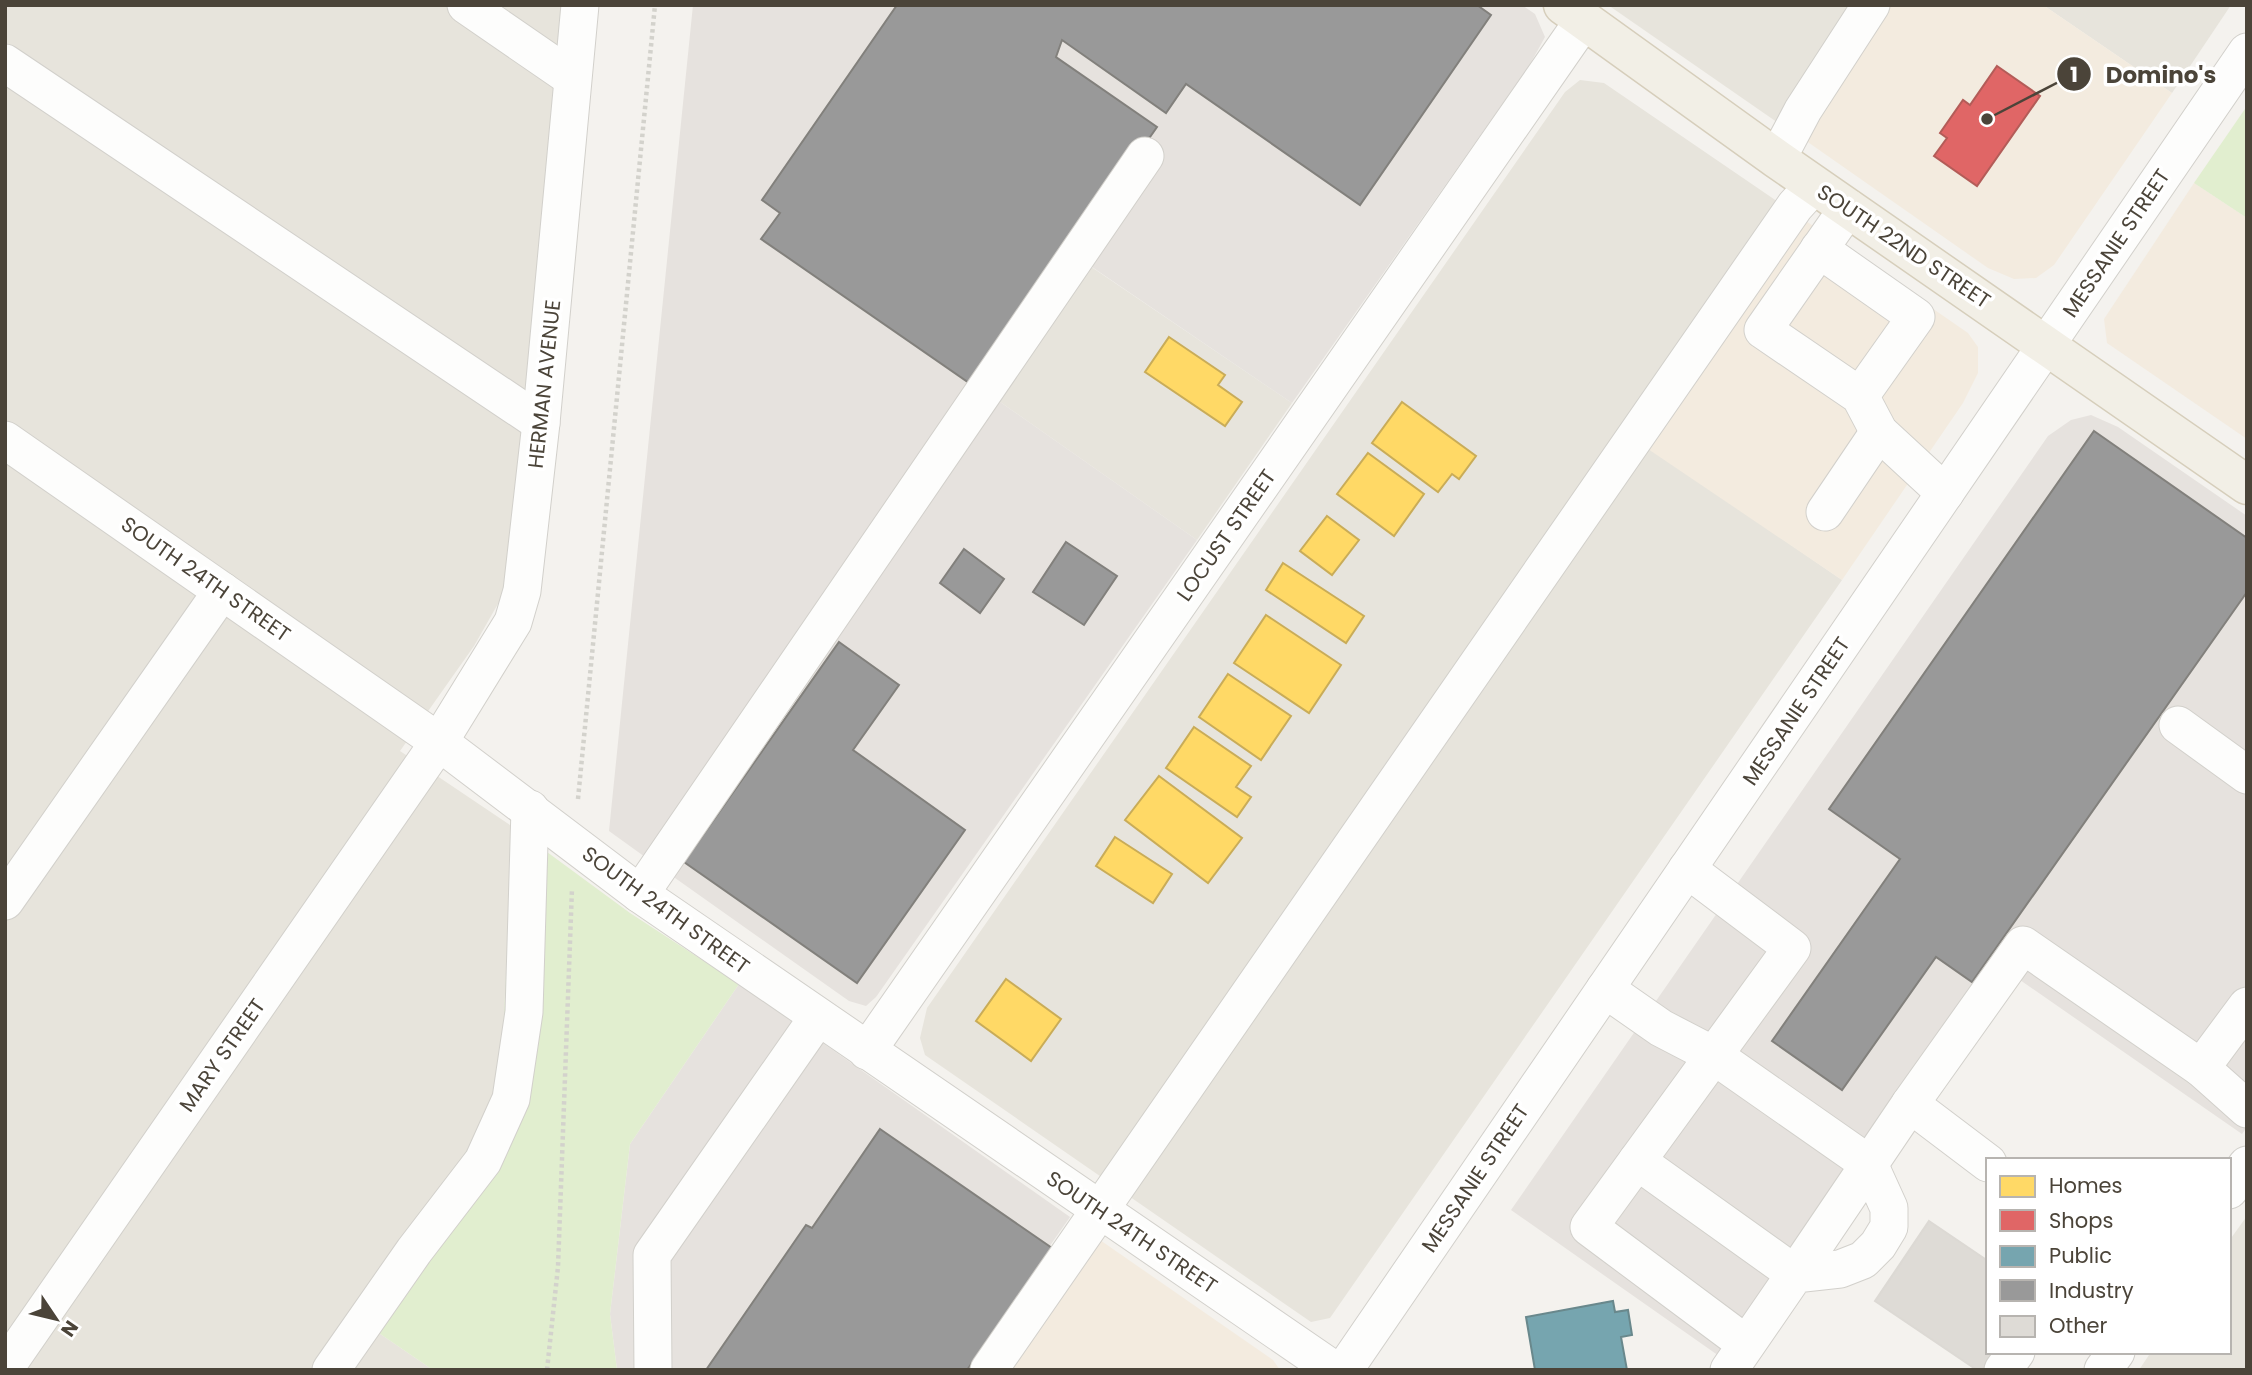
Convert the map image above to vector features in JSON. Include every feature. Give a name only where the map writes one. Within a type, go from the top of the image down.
[{"type":"main road","name":"SOUTH 22ND STREET","points":[[1574,13],[1814,185],[2247,485]]},
{"type":"street","points":[[466,5],[572,78]]},
{"type":"street","name":"HERMAN AVENUE","points":[[439,742],[513,622],[522,591],[541,423],[580,5]]},
{"type":"street","points":[[1777,159],[1803,110],[1871,5]]},
{"type":"street","name":"LOCUST STREET","points":[[867,1051],[1574,13]]},
{"type":"street","name":"MESSANIE STREET","points":[[1344,1370],[2247,51]]},
{"type":"street","points":[[5,63],[541,423]]},
{"type":"street","points":[[640,894],[1145,156]]},
{"type":"street","points":[[989,1370],[1795,206],[1814,185]]},
{"type":"street","points":[[1848,208],[1763,330],[1860,396],[1879,432],[1945,493]]},
{"type":"street","points":[[1819,249],[1916,317],[1860,396]]},
{"type":"street","points":[[1825,512],[1879,432]]},
{"type":"street","name":"SOUTH 24TH STREET","points":[[5,440],[439,742],[640,894],[1334,1370]]},
{"type":"street","points":[[5,901],[222,591]]},
{"type":"street","points":[[2178,725],[2247,775]]},
{"type":"street","name":"MARY STREET","points":[[5,1368],[439,742]]},
{"type":"street","points":[[331,1370],[414,1251],[483,1161],[511,1099],[524,1012],[530,809]]},
{"type":"street","points":[[1687,869],[1792,948],[1589,1227],[1737,1357],[1910,1104],[2023,945],[2201,1068],[2247,1109]]},
{"type":"street","points":[[1605,989],[1661,1028],[1713,1055],[1869,1164],[1889,1208],[1889,1227],[1878,1245],[1863,1260],[1840,1269],[1795,1274],[1637,1161]]},
{"type":"street","points":[[2201,1068],[2247,1006]]},
{"type":"street","points":[[653,1370],[652,1255],[818,1017]]},
{"type":"street","points":[[1910,1104],[1986,1161]]},
{"type":"street","points":[[2231,1187],[2247,1165]]},
{"type":"street","points":[[2003,1370],[2014,1354]]},
{"type":"street","points":[[2104,1370],[2115,1354]]},
{"type":"path","points":[[547,1370],[558,1267],[574,843],[655,5]]},
{"type":"shaded area","points":[[5,5],[564,5],[511,568],[499,602],[474,646],[400,751],[513,827],[501,1077],[476,1138],[351,1314],[433,1370],[5,1370]]},
{"type":"shaded area","points":[[693,5],[1522,5],[1535,14],[1545,37],[1529,66],[1292,403],[1070,252],[652,862],[609,831]]},
{"type":"shaded area","points":[[1608,5],[1859,5],[1781,125]]},
{"type":"shaded area","points":[[1888,5],[2043,5],[2172,93],[2054,265],[2036,278],[2014,279],[1988,268],[1802,138]]},
{"type":"shaded area","points":[[2043,5],[2231,5],[2172,93]]},
{"type":"shaded area","points":[[1580,80],[1604,83],[1781,204],[1625,431],[1842,580],[1330,1318],[1311,1322],[925,1055],[920,1038],[927,1008],[1565,92]]},
{"type":"shaded area","points":[[2194,183],[2247,218],[2247,439],[2107,343],[2104,319]]},
{"type":"shaded area","points":[[1806,221],[1968,333],[1978,347],[1978,373],[1963,403],[1842,580],[1648,449]]},
{"type":"shaded area","points":[[1087,264],[1292,403],[1197,540],[993,397]]},
{"type":"shaded area","points":[[993,397],[1197,540],[876,997],[866,1006],[849,1001],[668,873]]},
{"type":"shaded area","points":[[2091,415],[2118,427],[2247,516],[2247,1127],[2242,1134],[2020,980],[1748,1370],[1739,1370],[1511,1210],[2048,436],[2071,420]]},
{"type":"shaded area","points":[[739,984],[1070,1217],[963,1370],[617,1370],[610,1314],[630,1144]]},
{"type":"shaded area","points":[[2247,1216],[2247,1370],[2139,1370],[2150,1354],[2231,1354],[2231,1238]]},
{"type":"shaded area","points":[[1087,1231],[1273,1360],[1280,1370],[991,1370]]},
{"type":"green space","points":[[2247,106],[2247,218],[2194,183]]},
{"type":"green space","points":[[513,827],[630,913],[739,984],[630,1144],[610,1314],[617,1370],[433,1370],[351,1314],[476,1138],[501,1077]]},
{"type":"building: Homes","points":[[1169,337],[1225,375],[1218,385],[1242,402],[1225,426],[1145,372]]},
{"type":"building: Homes","points":[[1402,402],[1476,456],[1459,479],[1452,474],[1438,492],[1372,443]]},
{"type":"building: Homes","points":[[1368,453],[1424,494],[1394,536],[1337,494]]},
{"type":"building: Homes","points":[[1327,516],[1359,540],[1332,575],[1300,551]]},
{"type":"building: Homes","points":[[1283,563],[1364,616],[1346,643],[1266,590]]},
{"type":"building: Homes","points":[[1266,615],[1341,665],[1309,713],[1234,663]]},
{"type":"building: Homes","points":[[1228,674],[1291,716],[1261,760],[1199,717]]},
{"type":"building: Homes","points":[[1194,727],[1251,766],[1236,787],[1251,797],[1237,817],[1166,768]]},
{"type":"building: Homes","points":[[1159,776],[1242,838],[1208,883],[1125,820]]},
{"type":"building: Homes","points":[[1115,837],[1172,874],[1153,903],[1096,866]]},
{"type":"building: Homes","points":[[1006,979],[1061,1019],[1031,1061],[976,1021]]},
{"type":"building: Shops","points":[[1997,66],[2040,96],[1977,186],[1934,156],[1947,138],[1940,133],[1963,100],[1970,105]]},
{"type":"building: Public","points":[[1613,1301],[1615,1312],[1628,1310],[1632,1335],[1621,1337],[1627,1370],[1535,1370],[1526,1317]]},
{"type":"building: Industry","points":[[897,5],[1477,5],[1491,15],[1360,205],[1186,84],[1166,113],[1062,40],[1056,57],[1157,127],[975,387],[761,239],[780,213],[762,200]]},
{"type":"building: Industry","points":[[2094,431],[2247,538],[2247,592],[1972,982],[1936,957],[1842,1090],[1772,1041],[1900,859],[1829,809]]},
{"type":"building: Industry","points":[[1066,542],[1117,576],[1084,625],[1033,592]]},
{"type":"building: Industry","points":[[964,549],[1004,579],[980,613],[940,583]]},
{"type":"building: Industry","points":[[839,642],[899,685],[853,750],[965,830],[857,983],[684,862]]},
{"type":"building: Industry","points":[[880,1129],[1052,1248],[967,1370],[706,1370],[806,1225],[812,1228]]},
{"type":"building: Other","points":[[1929,1221],[1986,1260],[1986,1354],[1997,1354],[1986,1370],[1977,1370],[1875,1301]]},
{"type":"place","name":"Domino's","points":[[1987,119]]}]
